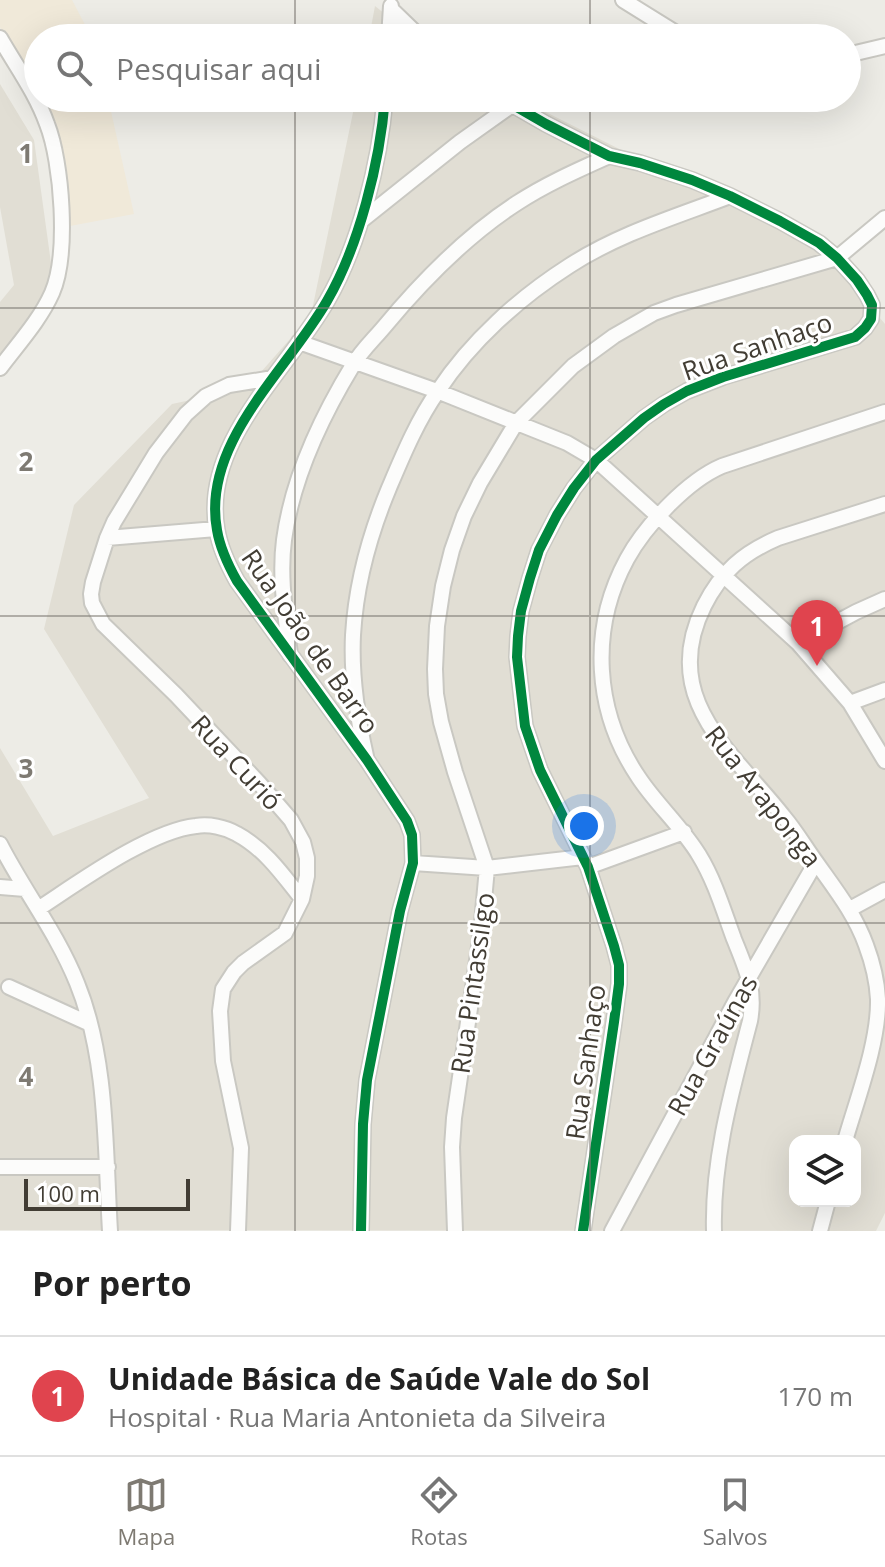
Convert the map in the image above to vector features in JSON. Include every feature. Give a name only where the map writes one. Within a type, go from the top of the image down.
[{"type":"street","points":[[623,0],[662,24]]},
{"type":"street","points":[[391,5],[408,24]]},
{"type":"street","points":[[0,38],[24,79]]},
{"type":"street","points":[[861,52],[885,46]]},
{"type":"street","points":[[0,368],[50,297],[57,277],[61,230],[57,166],[51,136],[41,112]]},
{"type":"street","name":"Rua João de Barro","points":[[361,1231],[367,1080],[400,911],[413,863],[414,843],[407,821],[367,760],[237,581],[221,548],[216,529],[216,487],[223,460],[239,429],[334,288],[360,222],[378,149],[383,112]]},
{"type":"street","points":[[360,222],[495,112]]},
{"type":"street","points":[[526,112],[609,156],[668,171],[730,196],[803,233],[837,258]]},
{"type":"street","points":[[290,656],[284,597],[284,539],[305,462],[355,362],[420,285],[466,241],[532,193],[609,156]]},
{"type":"street","points":[[367,760],[356,700],[353,653],[355,614],[366,552],[378,513],[410,438],[437,391],[481,338],[525,298],[570,265],[619,238],[730,196]]},
{"type":"street","name":"Rua Pintassilgo","points":[[455,1231],[454,1118],[481,933],[487,868],[451,759],[436,694],[437,626],[449,562],[464,516],[516,423],[573,366],[614,336],[654,313],[708,294],[837,258],[885,218]]},
{"type":"street","name":"Rua Sanhaço","points":[[583,1231],[619,984],[619,965],[585,862],[531,745],[522,707],[518,646],[521,611],[539,550],[574,488],[596,460],[644,418],[687,391],[855,337],[865,328],[871,319],[872,305],[857,280],[837,258]]},
{"type":"street","points":[[299,342],[437,391],[567,443],[596,460],[798,643],[850,703],[885,761]]},
{"type":"street","name":"Rua Curió","points":[[238,1231],[241,1148],[223,1061],[220,1011],[223,989],[243,963],[285,933],[302,899],[307,858],[303,842],[291,820],[176,695],[103,624],[95,613],[91,594],[107,538],[129,494],[178,423],[195,404],[229,385],[273,378]]},
{"type":"street","points":[[714,1231],[720,1151],[753,998],[749,977],[706,868],[684,832],[647,790],[629,761],[607,706],[600,661],[604,624],[615,585],[632,550],[698,478],[710,471],[885,412]]},
{"type":"street","name":"Rua Araponga","points":[[847,1135],[875,1030],[878,999],[866,945],[850,909],[786,819],[723,747],[708,725],[697,703],[691,680],[690,656],[693,632],[723,574],[761,545],[885,504]]},
{"type":"street","points":[[107,538],[216,529]]},
{"type":"street","points":[[798,643],[885,599]]},
{"type":"street","points":[[850,703],[885,690]]},
{"type":"street","points":[[38,909],[140,846],[196,826],[217,826],[236,833],[254,845],[302,899]]},
{"type":"street","points":[[413,863],[487,868],[585,862],[684,832]]},
{"type":"street","points":[[0,844],[67,959],[90,1024],[103,1110],[110,1231]]},
{"type":"street","name":"Rua Graúnas","points":[[612,1231],[735,1002],[816,862]]},
{"type":"street","points":[[0,887],[25,889]]},
{"type":"street","points":[[850,909],[885,890]]},
{"type":"street","points":[[9,987],[90,1024]]},
{"type":"street","points":[[735,1002],[750,1021]]},
{"type":"street","points":[[0,1167],[108,1167]]},
{"type":"street","points":[[820,1231],[826,1207]]},
{"type":"shaded area","points":[[0,0],[72,0],[85,24],[24,24],[24,73],[0,27]]},
{"type":"shaded area","points":[[375,6],[398,24],[372,24]]},
{"type":"shaded area","points":[[0,84],[34,140],[55,292],[0,374],[0,302],[14,285],[0,207]]},
{"type":"shaded area","points":[[41,112],[111,112],[134,214],[70,226],[55,144]]},
{"type":"shaded area","points":[[353,112],[546,112],[815,241],[885,324],[885,1213],[876,1231],[0,1230],[0,748],[53,836],[149,798],[44,629],[74,505],[172,404],[247,388],[311,315]]},
{"type":"cycle path","points":[[361,1231],[367,1080],[400,911],[413,863],[412,835],[407,821],[367,760],[237,581],[218,537],[215,498],[222,467],[234,438],[327,301],[349,255],[373,176],[383,112]]},
{"type":"cycle path","points":[[525,112],[609,156],[692,180],[780,221],[819,243],[837,258],[857,280],[872,305],[871,319],[855,337],[723,377],[687,391],[644,418],[596,460],[574,488],[539,550],[530,578],[521,611],[517,657],[525,726],[540,770],[588,867],[619,965],[614,1022],[583,1231]]},
{"type":"place","name":"Unidade Básica de Saúde Vale do Sol","points":[[817,666]]}]
